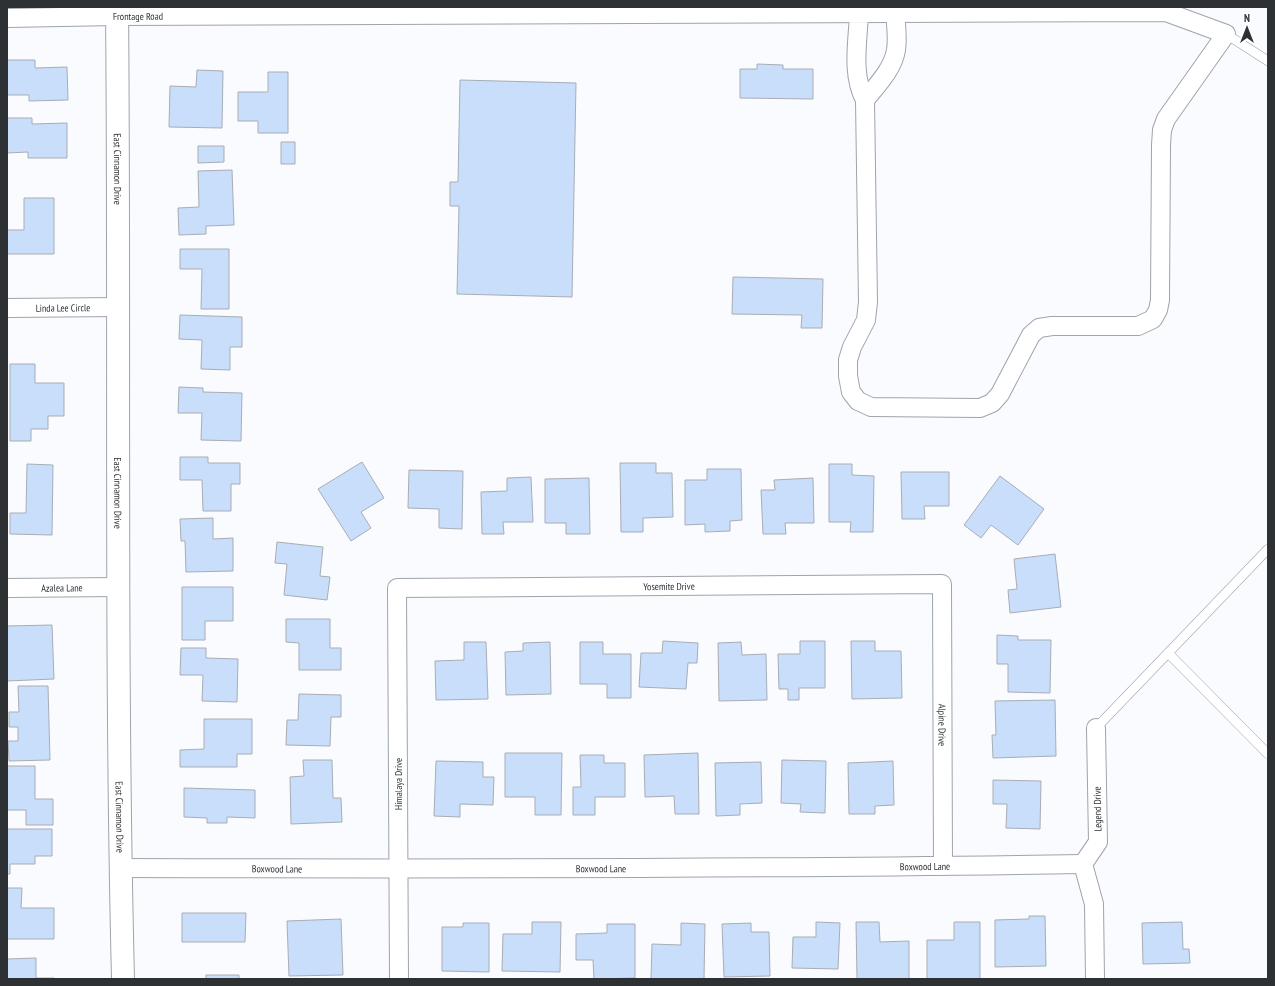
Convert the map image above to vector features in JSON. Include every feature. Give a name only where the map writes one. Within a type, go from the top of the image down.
[{"type":"street","points":[[870,11],[856,68],[860,91],[865,100],[868,302],[866,320],[852,347],[848,360],[848,376],[851,392],[858,401],[871,407],[980,408],[992,403],[1000,394],[1031,335],[1039,328],[1052,326],[1138,326],[1153,319],[1158,310],[1160,300],[1160,153],[1162,130],[1166,119],[1226,34]]},
{"type":"street","name":"Frontage Road","points":[[7,18],[117,12],[1166,12],[1226,34]]},
{"type":"street","name":"East Cinnamon Drive","points":[[117,12],[119,307],[118,587],[120,868],[123,979]]},
{"type":"street","points":[[865,100],[890,67],[896,51],[897,37],[895,12]]},
{"type":"street","name":"Linda Lee Circle","points":[[7,308],[119,307]]},
{"type":"street","name":"Yosemite Drive","points":[[397,588],[942,584]]},
{"type":"street","name":"Alpine Drive","points":[[942,584],[943,866]]},
{"type":"street","name":"Azalea Lane","points":[[7,588],[118,587]]},
{"type":"street","name":"Himalaya Drive","points":[[397,588],[399,979]]},
{"type":"street","name":"Legend Drive","points":[[1083,864],[1098,842],[1096,728]]},
{"type":"street","points":[[1083,864],[1094,904],[1095,979]]},
{"type":"street","name":"Boxwood Lane","points":[[120,868],[943,866],[1083,864]]},
{"type":"lane","points":[[1226,34],[1268,61]]},
{"type":"lane","points":[[1096,728],[1268,550]]},
{"type":"lane","points":[[1168,653],[1268,754]]},
{"type":"building","points":[[7,60],[35,60],[35,68],[67,67],[68,100],[29,101],[29,95],[7,95]]},
{"type":"building","points":[[757,64],[783,65],[783,69],[813,69],[813,99],[740,98],[740,69],[757,69]]},
{"type":"building","points":[[197,70],[223,71],[222,128],[169,127],[170,86],[196,87]]},
{"type":"building","points":[[268,72],[288,72],[288,133],[258,133],[258,121],[238,121],[238,92],[268,92]]},
{"type":"building","points":[[460,80],[576,83],[572,297],[457,294],[459,206],[450,206],[450,182],[458,182]]},
{"type":"building","points":[[7,118],[32,118],[32,124],[67,123],[67,158],[28,158],[28,152],[7,153]]},
{"type":"building","points":[[281,142],[295,142],[295,164],[281,164]]},
{"type":"building","points":[[198,146],[224,146],[224,162],[198,163]]},
{"type":"building","points":[[232,170],[234,225],[206,226],[206,234],[179,235],[178,208],[199,207],[198,171]]},
{"type":"building","points":[[24,198],[54,198],[54,254],[7,254],[7,230],[24,230]]},
{"type":"building","points":[[180,249],[229,249],[229,309],[201,309],[202,269],[180,269]]},
{"type":"building","points":[[733,277],[823,279],[822,328],[801,328],[802,315],[732,314]]},
{"type":"building","points":[[180,315],[242,317],[242,347],[230,347],[230,370],[201,369],[202,340],[179,339]]},
{"type":"building","points":[[10,364],[35,364],[35,383],[64,383],[64,416],[48,416],[48,429],[31,429],[31,441],[10,441]]},
{"type":"building","points":[[179,387],[203,388],[203,392],[242,393],[241,441],[201,440],[202,413],[178,413]]},
{"type":"building","points":[[180,457],[208,457],[208,463],[240,463],[240,484],[231,484],[231,511],[203,511],[202,480],[180,480]]},
{"type":"building","points":[[362,462],[384,498],[361,512],[371,528],[351,541],[318,489]]},
{"type":"building","points":[[620,463],[656,463],[656,473],[672,473],[673,517],[643,518],[643,532],[621,532]]},
{"type":"building","points":[[27,464],[53,465],[52,535],[10,534],[10,513],[26,513]]},
{"type":"building","points":[[829,464],[852,464],[852,475],[874,476],[873,532],[850,532],[851,522],[829,522]]},
{"type":"building","points":[[707,469],[741,469],[742,520],[730,521],[730,531],[705,532],[705,524],[685,525],[685,480],[707,480]]},
{"type":"building","points":[[409,470],[463,471],[462,529],[439,528],[439,509],[408,508]]},
{"type":"building","points":[[901,472],[949,472],[949,506],[924,506],[925,519],[902,519]]},
{"type":"building","points":[[1000,476],[1044,509],[1018,545],[991,525],[981,538],[964,525]]},
{"type":"building","points":[[531,477],[533,522],[503,522],[504,534],[482,534],[481,492],[507,491],[507,478]]},
{"type":"building","points":[[589,478],[590,534],[566,534],[566,523],[545,523],[545,479]]},
{"type":"building","points":[[813,478],[814,523],[785,523],[786,534],[763,534],[761,490],[775,490],[774,480]]},
{"type":"building","points":[[213,518],[213,539],[233,538],[233,571],[186,572],[185,541],[181,541],[180,519]]},
{"type":"building","points":[[277,542],[323,547],[320,576],[330,577],[327,600],[284,595],[287,564],[275,563]]},
{"type":"building","points":[[1055,554],[1061,607],[1010,613],[1008,590],[1017,589],[1014,559]]},
{"type":"building","points":[[182,587],[233,587],[233,621],[205,621],[205,640],[182,640]]},
{"type":"building","points":[[286,619],[330,619],[330,648],[341,648],[341,670],[299,670],[299,643],[286,642]]},
{"type":"building","points":[[52,625],[54,679],[7,681],[7,626]]},
{"type":"building","points":[[997,635],[1018,636],[1018,640],[1051,640],[1050,693],[1008,692],[1008,664],[997,664]]},
{"type":"building","points":[[663,641],[698,643],[697,663],[688,663],[686,689],[639,687],[641,653],[662,653]]},
{"type":"building","points":[[800,641],[825,641],[825,688],[799,688],[799,700],[788,700],[788,689],[779,689],[778,654],[800,654]]},
{"type":"building","points":[[851,641],[875,641],[875,651],[901,651],[902,698],[852,699]]},
{"type":"building","points":[[464,642],[486,642],[488,699],[436,700],[435,661],[464,660]]},
{"type":"building","points":[[550,642],[551,694],[506,695],[505,652],[523,651],[523,643]]},
{"type":"building","points":[[580,642],[603,642],[603,654],[631,654],[631,698],[607,698],[607,684],[580,684]]},
{"type":"building","points":[[741,642],[742,655],[766,654],[767,700],[719,701],[718,643]]},
{"type":"building","points":[[181,648],[206,648],[206,658],[238,659],[237,702],[202,701],[203,675],[180,675]]},
{"type":"building","points":[[18,686],[48,686],[50,760],[9,761],[8,741],[18,741],[18,727],[9,727],[9,712],[19,712]]},
{"type":"building","points":[[299,694],[341,695],[341,717],[331,717],[330,746],[286,745],[287,720],[298,720]]},
{"type":"building","points":[[1055,700],[1056,756],[993,758],[992,735],[996,735],[995,701]]},
{"type":"building","points":[[204,719],[252,719],[252,754],[237,754],[237,767],[180,767],[180,750],[204,749]]},
{"type":"building","points":[[505,753],[562,753],[561,815],[535,815],[535,797],[505,797]]},
{"type":"building","points":[[698,753],[699,814],[675,814],[674,796],[645,797],[644,755]]},
{"type":"building","points":[[580,755],[604,755],[604,763],[625,763],[625,797],[595,797],[595,815],[573,815],[573,787],[581,787]]},
{"type":"building","points":[[303,760],[332,760],[333,798],[341,798],[342,822],[291,824],[290,777],[304,776]]},
{"type":"building","points":[[782,760],[826,761],[825,813],[800,812],[801,804],[781,803]]},
{"type":"building","points":[[436,761],[483,762],[483,777],[494,777],[493,805],[460,804],[460,817],[434,816]]},
{"type":"building","points":[[893,761],[894,805],[875,806],[875,814],[849,814],[848,763]]},
{"type":"building","points":[[761,762],[762,803],[740,804],[740,815],[716,816],[715,763]]},
{"type":"building","points":[[7,766],[35,766],[35,799],[53,799],[53,825],[26,825],[26,810],[7,810]]},
{"type":"building","points":[[993,780],[1041,781],[1040,829],[1006,828],[1007,804],[993,804]]},
{"type":"building","points":[[184,788],[255,790],[255,818],[227,817],[227,823],[207,823],[207,818],[184,817]]},
{"type":"building","points":[[7,829],[52,829],[52,856],[35,856],[35,864],[10,864],[10,874],[7,874]]},
{"type":"building","points":[[7,888],[22,888],[21,908],[54,908],[54,939],[7,939]]},
{"type":"building","points":[[182,913],[246,913],[245,942],[182,942]]},
{"type":"building","points":[[1029,916],[1045,916],[1046,966],[995,967],[995,920],[1029,919]]},
{"type":"building","points":[[341,919],[343,975],[289,976],[287,921]]},
{"type":"building","points":[[532,922],[561,922],[560,972],[502,971],[503,934],[532,934]]},
{"type":"building","points":[[816,922],[840,923],[838,969],[792,968],[793,937],[816,937]]},
{"type":"building","points":[[856,922],[879,922],[880,942],[909,941],[909,979],[857,979]]},
{"type":"building","points":[[954,922],[980,922],[980,979],[927,979],[927,940],[954,940]]},
{"type":"building","points":[[1182,922],[1183,949],[1189,949],[1190,963],[1143,964],[1142,923]]},
{"type":"building","points":[[463,923],[489,923],[489,972],[442,971],[442,927],[463,927]]},
{"type":"building","points":[[681,923],[705,924],[704,979],[651,979],[652,944],[681,945]]},
{"type":"building","points":[[751,923],[751,932],[769,932],[770,976],[724,977],[722,924]]},
{"type":"building","points":[[607,924],[635,924],[635,978],[594,979],[593,960],[576,960],[576,934],[607,933]]},
{"type":"building","points":[[36,958],[36,978],[54,979],[7,979],[7,959]]},
{"type":"building","points":[[206,975],[239,975],[239,979],[206,979]]}]
